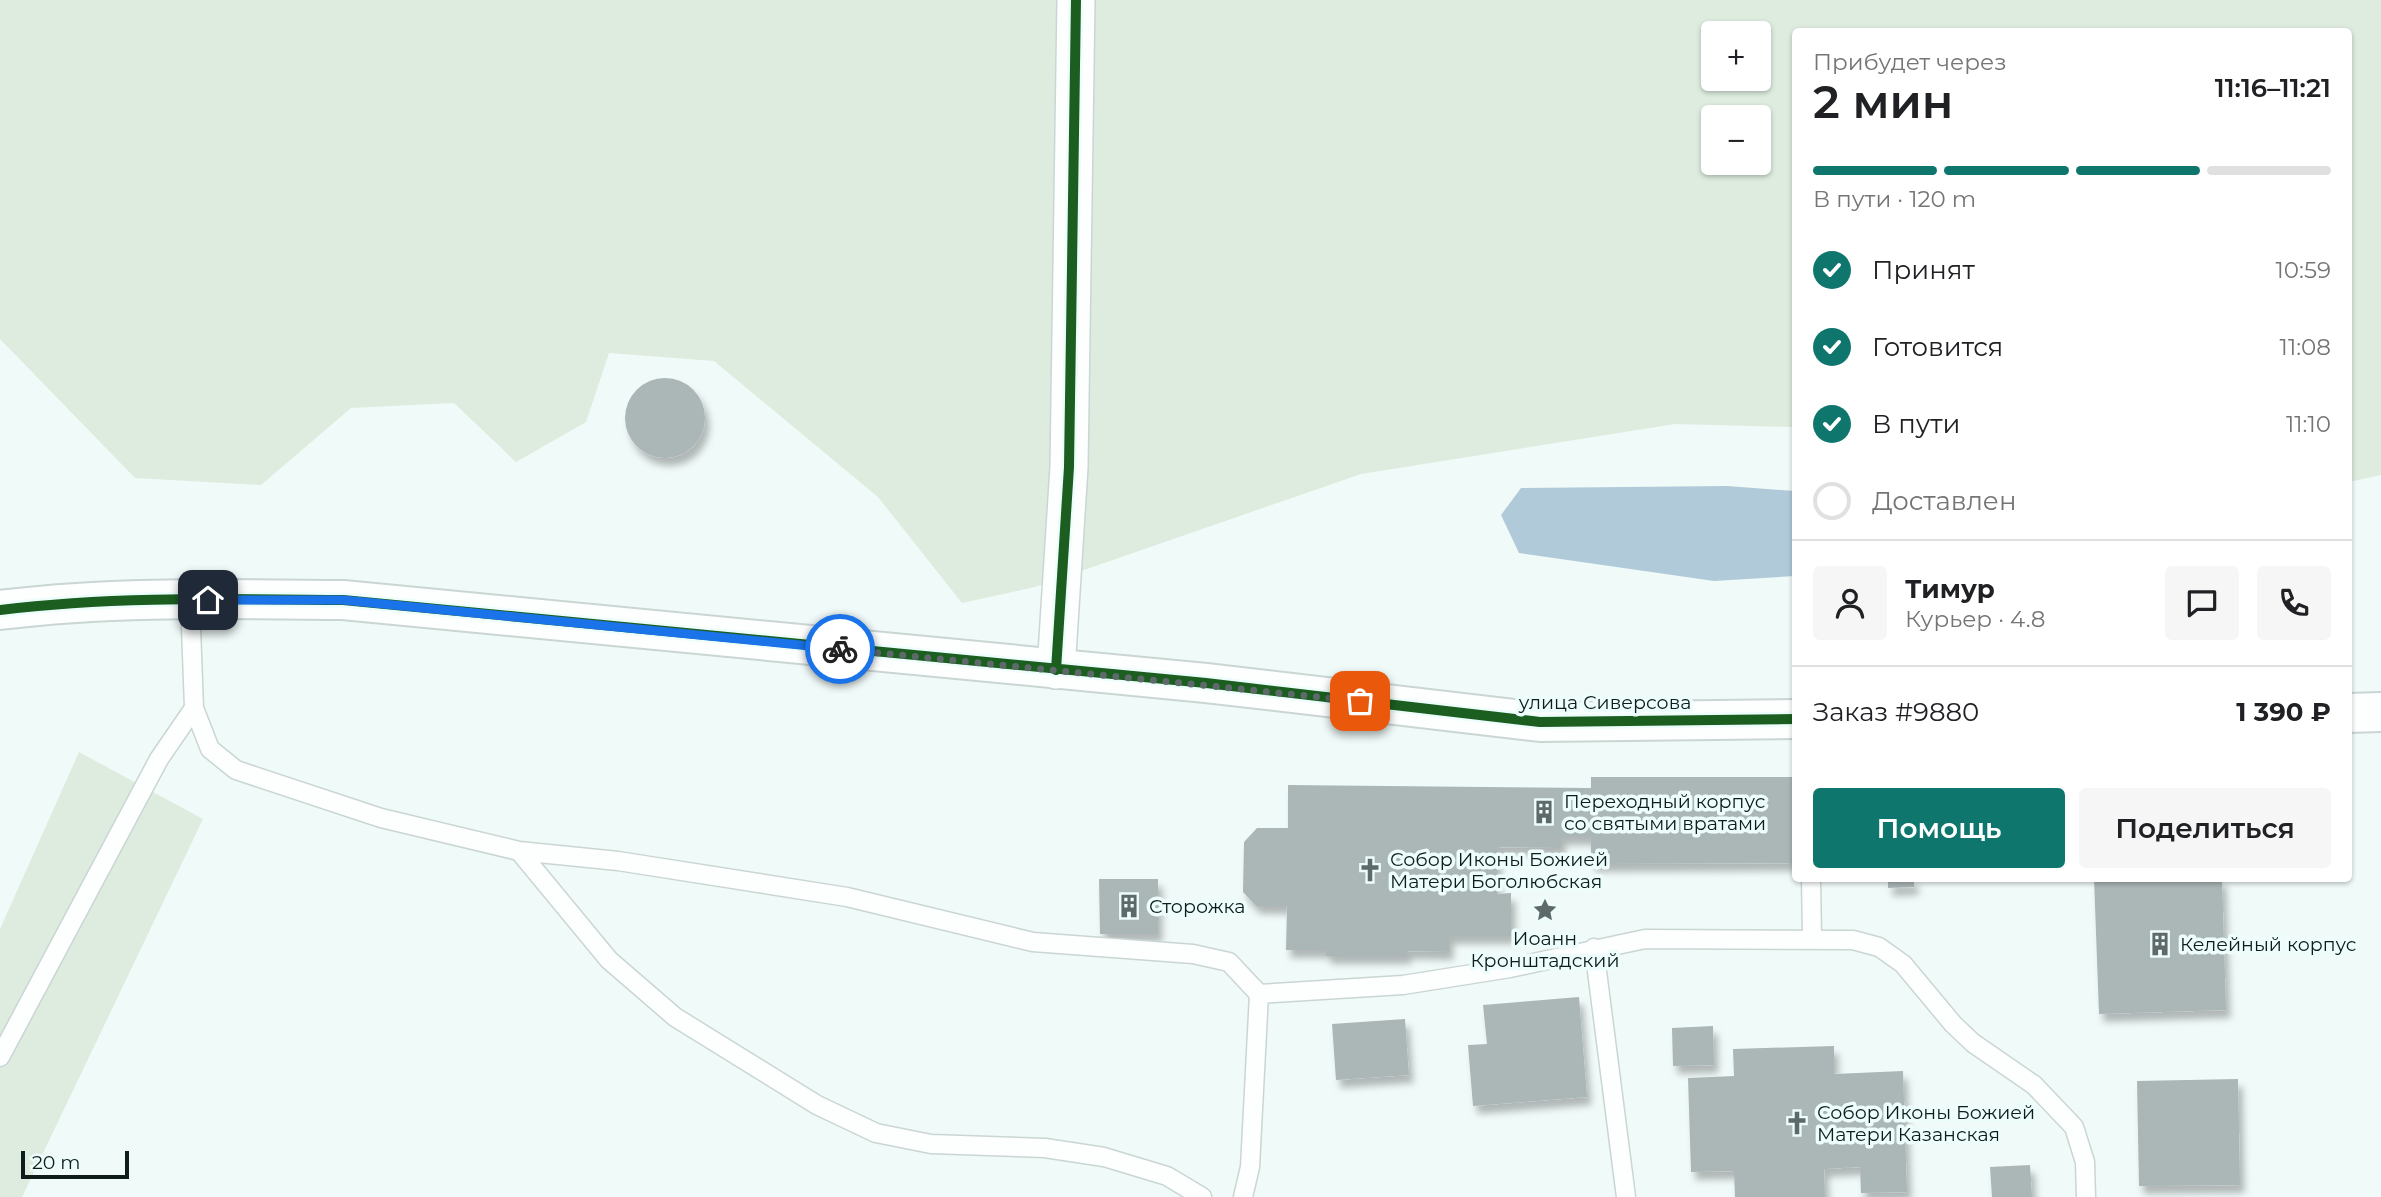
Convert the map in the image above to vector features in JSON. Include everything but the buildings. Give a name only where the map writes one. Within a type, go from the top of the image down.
[{"type":"street","points":[[1056,670],[1069,467],[1076,0]]},
{"type":"street","name":"улица Сиверсова","points":[[0,610],[51,604],[343,600],[1206,683],[1540,722],[1792,719]]},
{"type":"street","points":[[2352,713],[2381,712]]},
{"type":"lane","points":[[190,600],[194,708],[210,749],[236,770],[381,818],[519,851],[618,861],[848,897],[1033,942],[1193,954],[1229,962],[1259,994],[1250,1167],[1243,1197]]},
{"type":"lane","points":[[0,1057],[159,759],[194,708]]},
{"type":"lane","points":[[519,851],[609,960],[675,1017],[817,1105],[876,1133],[931,1144],[1045,1148],[1104,1157],[1167,1177],[1202,1197]]},
{"type":"lane","points":[[1811,882],[1812,938]]},
{"type":"lane","points":[[1259,994],[1403,985],[1510,968],[1644,939],[1853,940],[1879,947],[1903,964],[1953,1024],[1973,1043],[2034,1085],[2074,1126],[2085,1162],[2086,1197]]},
{"type":"lane","points":[[1594,948],[1626,1197]]},
{"type":"green space","points":[[0,0],[2381,0],[2381,475],[2352,481],[2352,28],[1792,28],[1792,427],[1675,424],[1361,474],[1035,587],[962,603],[878,497],[714,361],[609,353],[586,422],[516,462],[454,403],[351,408],[261,485],[135,478],[0,339]]},
{"type":"green space","points":[[79,752],[203,819],[22,1197],[0,1197],[0,929]]},
{"type":"water","points":[[1727,486],[1792,491],[1792,576],[1714,581],[1519,553],[1501,515],[1521,488]]},
{"type":"cycle path","points":[[1056,670],[1069,467],[1076,0]]},
{"type":"cycle path","points":[[0,610],[128,600],[343,600],[1206,683],[1540,722],[1792,719]]},
{"type":"way so far","points":[[840,649],[1206,683],[1360,701]]},
{"type":"place","name":"Переходный корпус со святыми вратами","points":[[1544,812]]},
{"type":"place","name":"Собор Иконы Божией Матери Боголюбская","points":[[1370,870]]},
{"type":"place","name":"Сторожка","points":[[1129,906]]},
{"type":"place","name":"Иоанн Кронштадский","points":[[1545,910]]},
{"type":"place","name":"Келейный корпус","points":[[2160,944]]},
{"type":"place","name":"Собор Иконы Божией Матери Казанская","points":[[1797,1123]]},
{"type":"route","points":[[208,600],[343,600],[840,649]]}]
